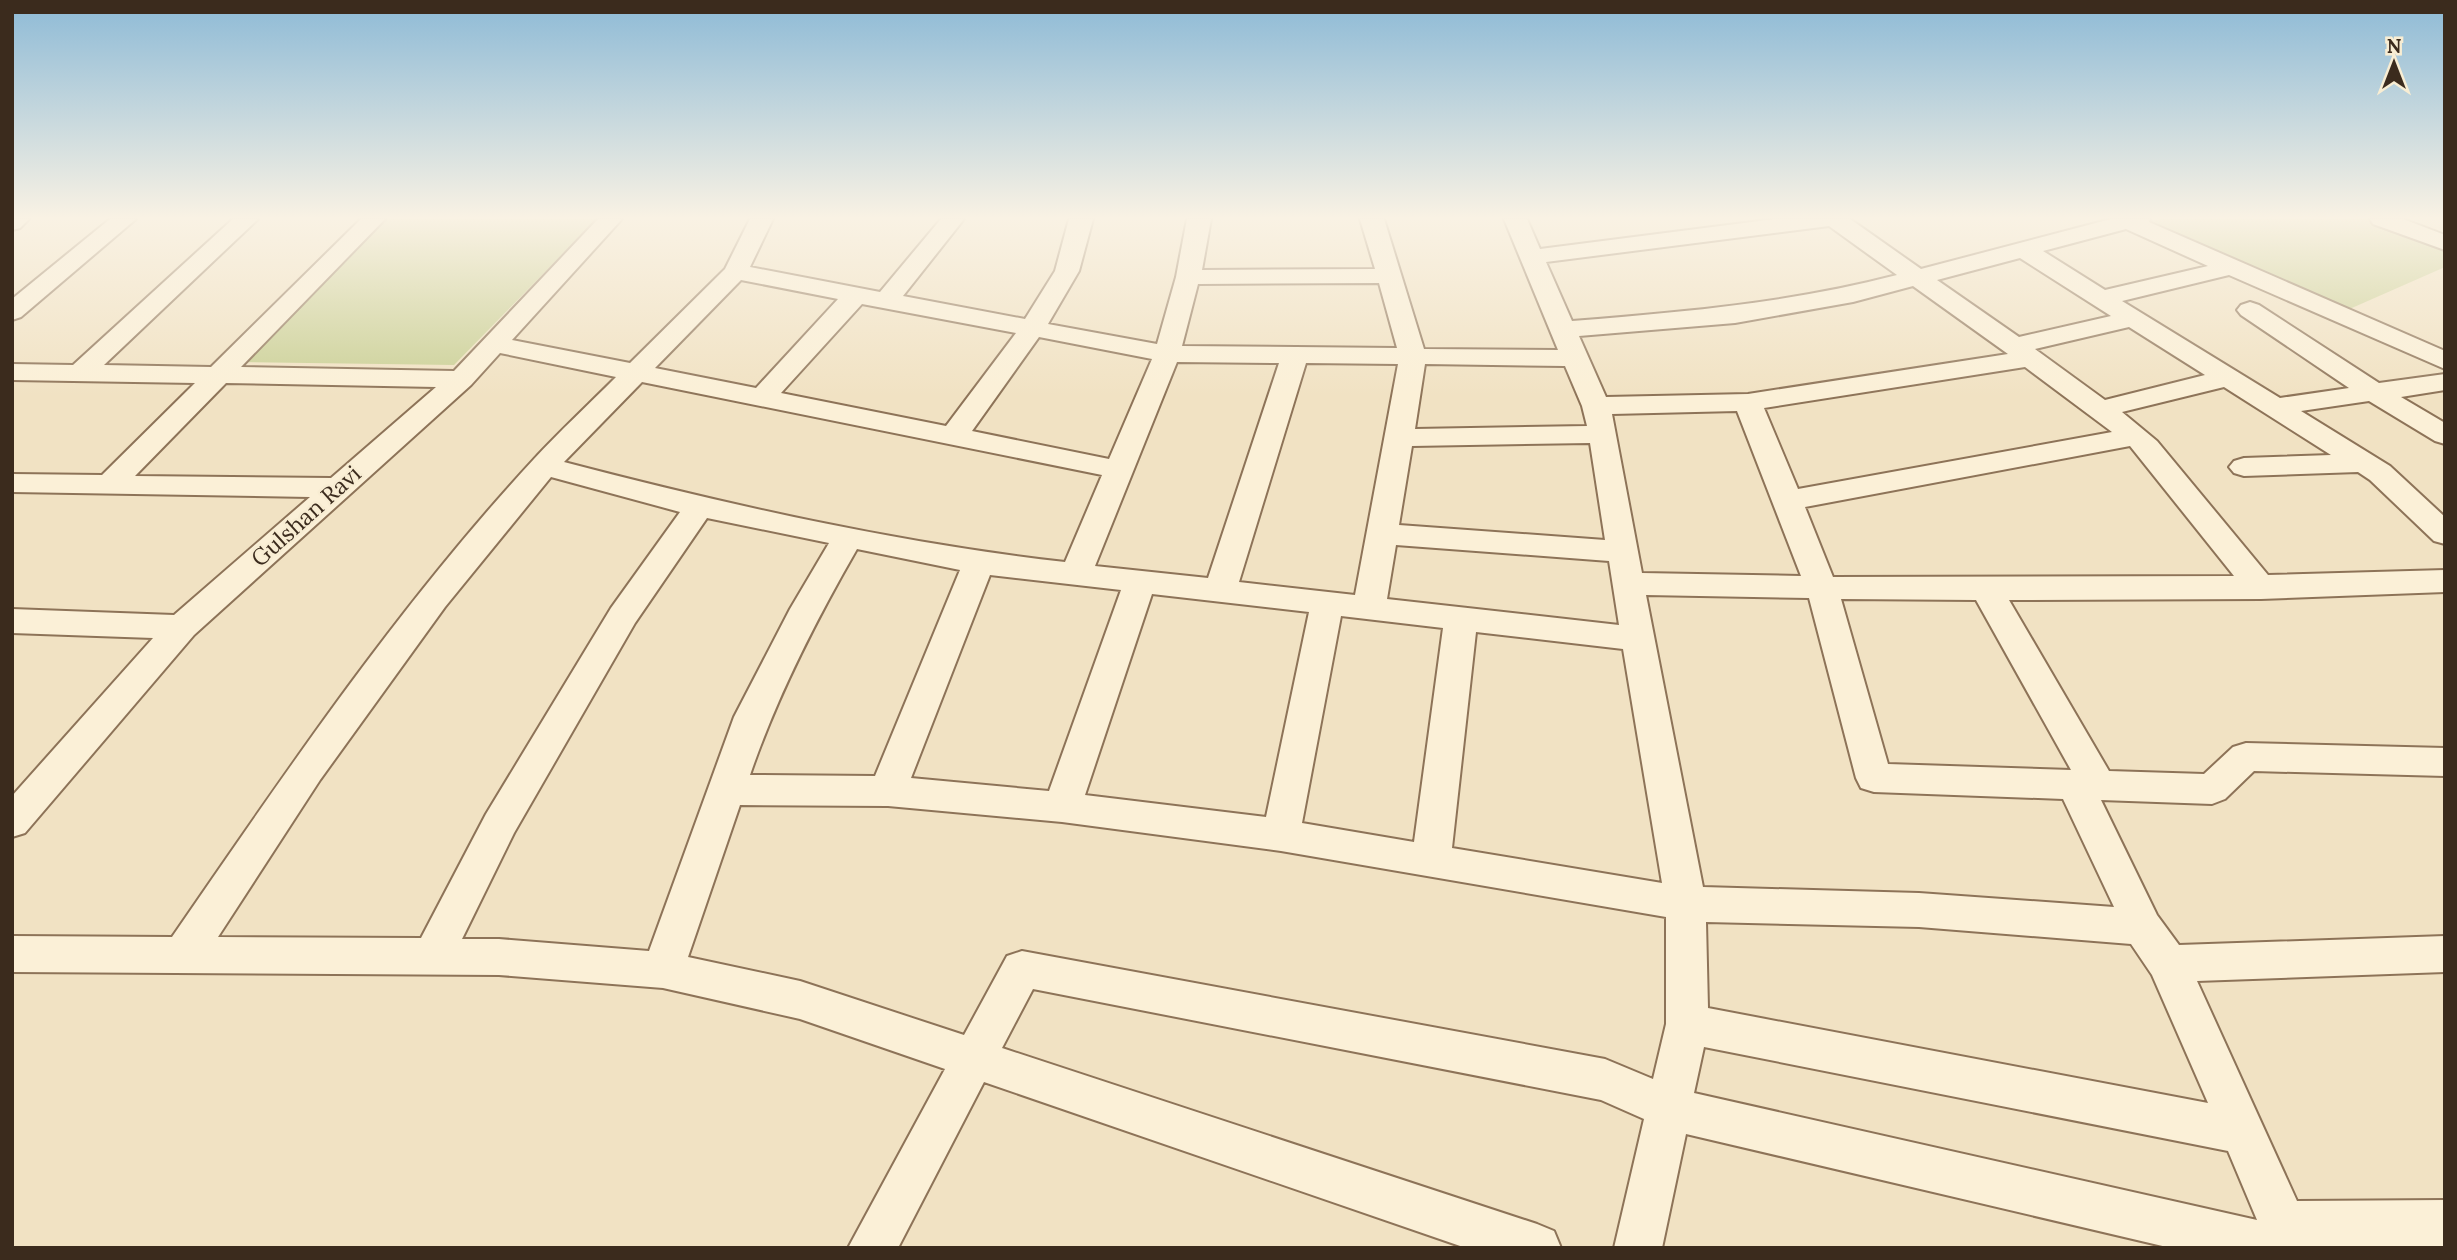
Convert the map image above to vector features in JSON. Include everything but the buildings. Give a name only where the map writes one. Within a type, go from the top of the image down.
[{"type":"street","points":[[12,312],[54,278]]},
{"type":"street","points":[[80,373],[183,278]]},
{"type":"street","points":[[110,484],[316,278]]},
{"type":"street","name":"Gulshan Ravi","points":[[12,822],[182,626],[461,379],[556,278]]},
{"type":"street","points":[[184,954],[307,770],[434,599],[544,467],[729,278]]},
{"type":"street","points":[[766,278],[1167,354],[1575,358]]},
{"type":"street","points":[[886,301],[905,278]]},
{"type":"street","points":[[953,437],[1031,330],[1063,278]]},
{"type":"street","points":[[1075,576],[1167,354],[1188,278]]},
{"type":"street","points":[[1369,609],[1413,357],[1391,278]]},
{"type":"street","points":[[1540,278],[1600,420],[1686,904],[1687,1024],[1638,1248]]},
{"type":"street","points":[[1563,330],[1735,315],[1853,294],[1923,278]]},
{"type":"street","points":[[2068,278],[2381,473],[2445,534]]},
{"type":"street","points":[[2101,299],[2188,278]]},
{"type":"street","points":[[2257,278],[2445,361]]},
{"type":"street","points":[[1919,279],[2136,436],[2260,588]]},
{"type":"street","points":[[761,399],[856,295]]},
{"type":"street","points":[[2250,310],[2375,393],[2445,435]]},
{"type":"street","points":[[1399,438],[1600,420],[1748,402],[2023,352],[2133,318]]},
{"type":"street","points":[[494,344],[1120,470]]},
{"type":"street","points":[[1220,592],[1295,356]]},
{"type":"street","points":[[12,372],[461,379]]},
{"type":"street","points":[[2100,409],[2229,378]]},
{"type":"street","points":[[2274,407],[2445,382]]},
{"type":"street","points":[[1748,402],[1822,588],[1874,778],[2212,789],[2246,757],[2445,762]]},
{"type":"street","points":[[1787,501],[2136,436]]},
{"type":"street","points":[[2244,467],[2364,463]]},
{"type":"street","points":[[544,467],[699,507],[979,563],[1637,639]]},
{"type":"street","points":[[12,482],[338,488]]},
{"type":"street","points":[[432,958],[506,814],[623,616],[699,507]]},
{"type":"street","points":[[1382,534],[1625,568],[1822,588],[2260,588],[2441,585]]},
{"type":"street","points":[[663,970],[752,717],[806,609],[848,537]]},
{"type":"street","points":[[888,791],[979,563]]},
{"type":"street","points":[[1062,807],[1140,583]]},
{"type":"street","points":[[1986,587],[2087,785],[2143,927],[2168,964],[2243,1132],[2279,1240]]},
{"type":"street","points":[[1281,835],[1327,604]]},
{"type":"street","points":[[1431,859],[1461,620]]},
{"type":"street","points":[[12,621],[182,626]]},
{"type":"street","points":[[728,790],[888,791],[1062,807],[1281,835],[1686,904],[1919,910],[2143,927]]},
{"type":"street","points":[[12,954],[499,957],[663,970],[800,1000],[1537,1248]]},
{"type":"street","points":[[2168,964],[2445,954]]},
{"type":"street","points":[[872,1248],[1022,969],[1605,1080],[1670,1109],[2279,1240],[2445,1224]]},
{"type":"street","points":[[1687,1024],[2243,1132]]},
{"type":"green space","points":[[326,278],[539,278],[454,365],[241,362]]},
{"type":"green space","points":[[2272,278],[2420,278],[2345,311]]}]
